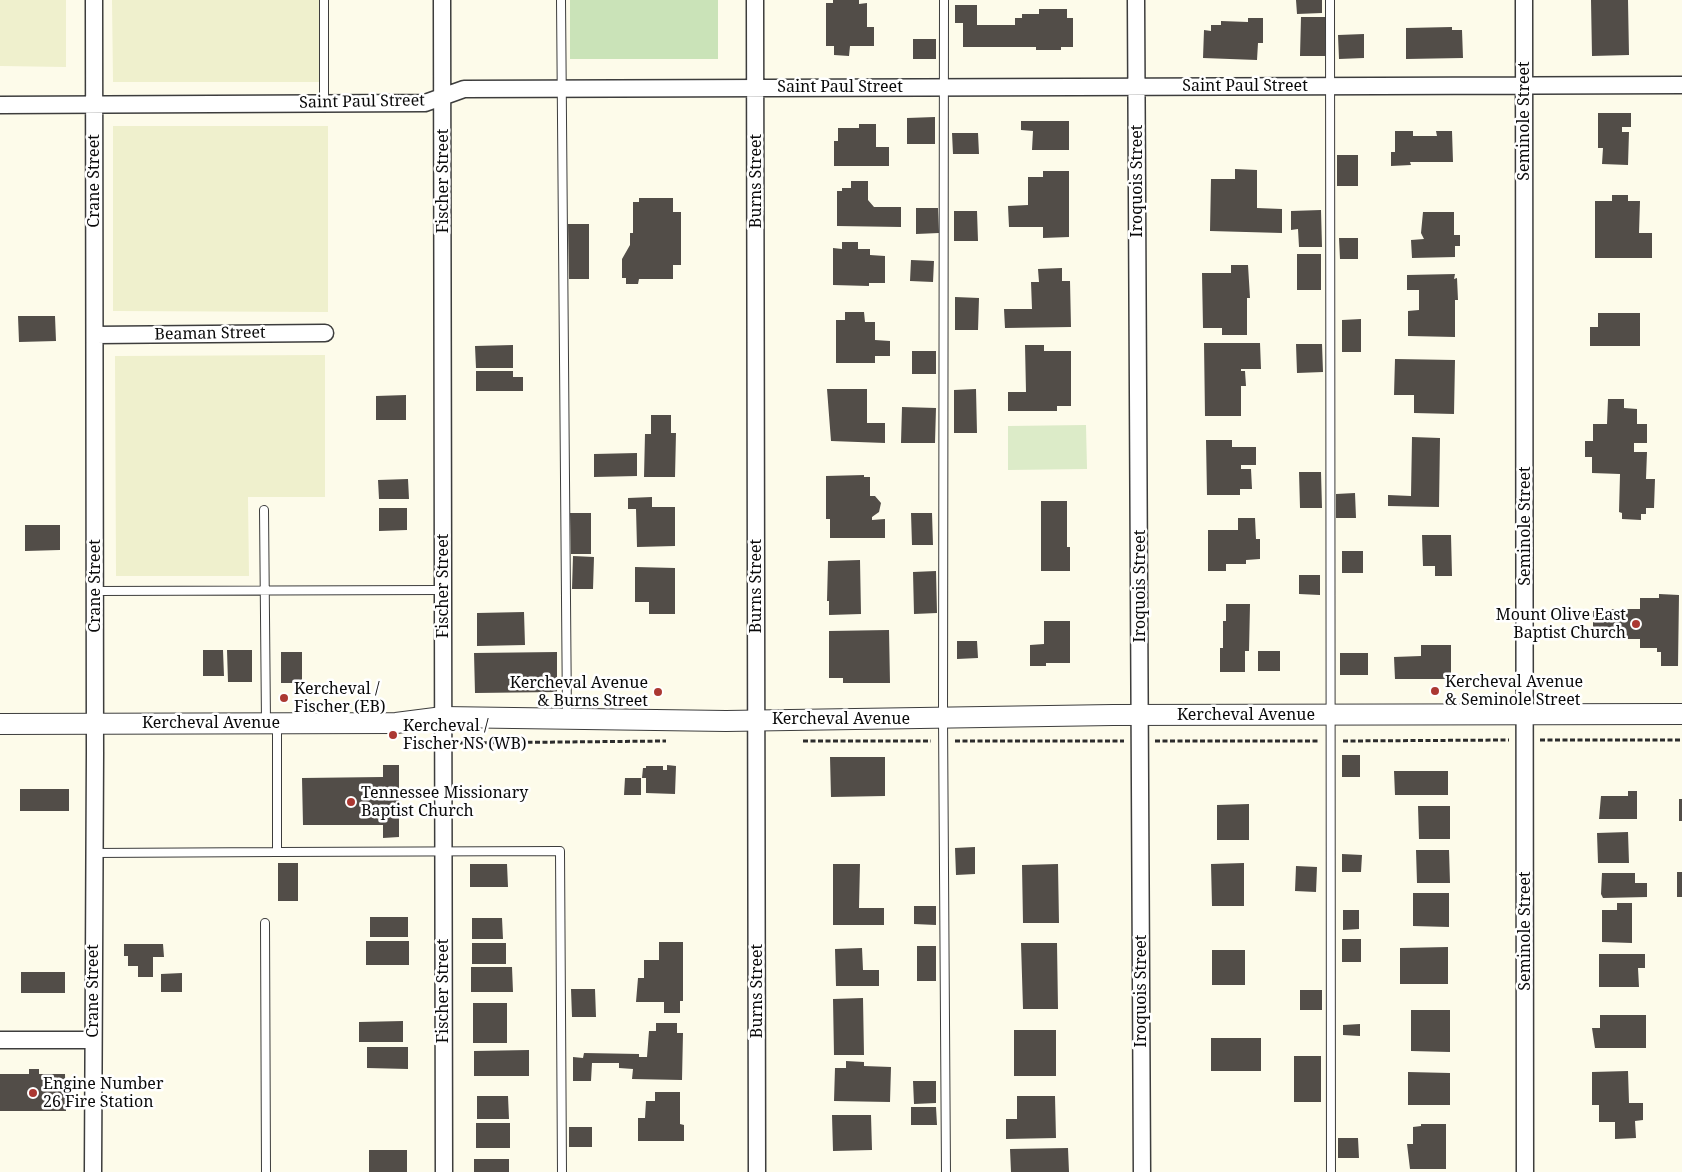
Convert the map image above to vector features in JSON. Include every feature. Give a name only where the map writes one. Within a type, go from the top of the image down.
[{"type":"street","name":"Crane Street","points":[[93,1172],[95,724],[94,0]]},
{"type":"street","name":"Fischer Street","points":[[442,0],[444,1172]]},
{"type":"street","name":"Burns Street","points":[[755,0],[757,1172]]},
{"type":"street","name":"Iroquois Street","points":[[1136,0],[1142,1172]]},
{"type":"street","name":"Seminole Street","points":[[1524,0],[1526,1172]]},
{"type":"street","name":"Saint Paul Street","points":[[0,105],[425,104],[464,89],[1136,85],[1682,85]]},
{"type":"street","name":"Beaman Street","points":[[95,335],[325,333]]},
{"type":"street","name":"Kercheval Avenue","points":[[0,724],[396,722],[442,717],[756,720],[1141,715],[1682,714]]},
{"type":"street","points":[[0,1040],[93,1040]]},
{"type":"lane","points":[[324,0],[324,104]]},
{"type":"lane","points":[[561,0],[567,718]]},
{"type":"lane","points":[[944,0],[946,1172]]},
{"type":"lane","points":[[1330,0],[1330,1172]]},
{"type":"lane","points":[[264,510],[265,591],[277,852]]},
{"type":"lane","points":[[95,591],[443,590]]},
{"type":"lane","points":[[94,853],[560,851],[562,1172]]},
{"type":"lane","points":[[265,923],[266,1172]]},
{"type":"path","points":[[802,741],[1682,740]]},
{"type":"path","points":[[443,743],[667,742]]},
{"type":"green space","points":[[0,0],[66,0],[66,67],[0,66]]},
{"type":"green space","points":[[112,0],[319,0],[319,82],[113,82]]},
{"type":"green space","points":[[570,0],[718,0],[718,59],[570,59]]},
{"type":"green space","points":[[113,126],[328,126],[328,312],[113,311]]},
{"type":"green space","points":[[325,355],[325,497],[248,497],[249,576],[116,576],[115,356]]},
{"type":"green space","points":[[1086,425],[1087,469],[1008,470],[1008,426]]},
{"type":"building","points":[[833,0],[859,0],[859,4],[867,3],[867,27],[874,27],[874,46],[850,46],[849,56],[834,55],[834,46],[826,46],[826,3],[833,3]]},
{"type":"building","points":[[1296,0],[1322,0],[1322,13],[1297,14]]},
{"type":"building","points":[[1591,0],[1628,0],[1629,55],[1592,56]]},
{"type":"building","points":[[955,5],[977,5],[977,25],[1015,25],[1015,18],[1022,18],[1022,14],[1039,14],[1039,9],[1067,9],[1067,18],[1073,18],[1073,47],[1061,47],[1061,50],[1036,50],[1036,47],[963,47],[963,23],[955,23]]},
{"type":"building","points":[[1301,17],[1326,17],[1325,56],[1300,56]]},
{"type":"building","points":[[1248,18],[1263,18],[1263,43],[1258,43],[1257,60],[1203,58],[1204,30],[1211,31],[1211,25],[1221,25],[1221,21],[1248,22]]},
{"type":"building","points":[[1452,27],[1452,30],[1462,30],[1463,58],[1406,59],[1406,28]]},
{"type":"building","points":[[1364,34],[1364,58],[1339,59],[1338,35]]},
{"type":"building","points":[[913,39],[936,39],[936,59],[913,59]]},
{"type":"building","points":[[1598,113],[1631,113],[1631,127],[1622,127],[1622,132],[1629,132],[1628,165],[1602,164],[1603,148],[1598,148]]},
{"type":"building","points":[[935,117],[935,144],[907,144],[907,118]]},
{"type":"building","points":[[1021,121],[1069,121],[1069,150],[1032,150],[1033,131],[1021,130]]},
{"type":"building","points":[[859,124],[876,124],[876,147],[889,147],[889,166],[834,166],[834,141],[838,141],[838,128],[859,128]]},
{"type":"building","points":[[1395,131],[1413,131],[1413,136],[1437,136],[1436,131],[1452,131],[1453,162],[1410,162],[1411,165],[1391,166],[1391,152],[1395,152]]},
{"type":"building","points":[[952,133],[978,133],[979,154],[953,154]]},
{"type":"building","points":[[1337,155],[1358,155],[1358,186],[1337,186]]},
{"type":"building","points":[[1235,169],[1257,170],[1257,208],[1282,209],[1282,233],[1210,231],[1211,179],[1235,179]]},
{"type":"building","points":[[1043,171],[1069,171],[1069,237],[1043,238],[1043,227],[1009,227],[1008,206],[1028,205],[1028,177],[1043,177]]},
{"type":"building","points":[[851,181],[868,181],[868,200],[874,207],[901,207],[901,227],[837,226],[837,191],[842,191],[842,188],[851,188]]},
{"type":"building","points":[[1612,195],[1628,195],[1628,201],[1640,201],[1639,233],[1652,233],[1652,258],[1595,258],[1595,201],[1612,201]]},
{"type":"building","points":[[639,198],[673,198],[673,212],[681,212],[681,265],[673,265],[673,279],[639,279],[638,284],[626,284],[626,278],[622,278],[622,259],[630,245],[630,233],[633,233],[633,202],[639,202]]},
{"type":"building","points":[[916,208],[938,208],[939,233],[916,234]]},
{"type":"building","points":[[1321,210],[1322,247],[1299,247],[1298,229],[1291,230],[1291,211]]},
{"type":"building","points":[[954,211],[977,211],[978,241],[954,241]]},
{"type":"building","points":[[1423,212],[1454,212],[1454,235],[1460,235],[1460,246],[1455,246],[1455,257],[1412,258],[1411,240],[1424,239],[1421,233]]},
{"type":"building","points":[[568,224],[589,224],[589,279],[569,279]]},
{"type":"building","points":[[1339,238],[1358,238],[1358,259],[1340,259]]},
{"type":"building","points":[[842,242],[858,242],[858,249],[870,249],[870,255],[885,256],[885,283],[869,283],[869,286],[833,285],[833,248],[842,249]]},
{"type":"building","points":[[1297,254],[1321,254],[1321,290],[1297,290]]},
{"type":"building","points":[[911,260],[934,261],[933,282],[910,281]]},
{"type":"building","points":[[1231,265],[1248,265],[1250,298],[1247,298],[1247,335],[1222,335],[1222,328],[1203,328],[1202,273],[1231,273]]},
{"type":"building","points":[[1062,268],[1062,281],[1070,281],[1071,327],[1005,328],[1004,309],[1032,309],[1031,282],[1039,282],[1038,269]]},
{"type":"building","points":[[1455,274],[1454,279],[1457,278],[1458,300],[1455,300],[1455,337],[1408,336],[1408,311],[1419,310],[1419,290],[1407,290],[1407,275]]},
{"type":"building","points":[[955,297],[979,298],[978,330],[955,330]]},
{"type":"building","points":[[845,312],[864,312],[865,322],[875,322],[875,340],[890,341],[890,356],[875,356],[875,363],[836,363],[836,320],[845,320]]},
{"type":"building","points":[[1598,313],[1640,313],[1640,346],[1590,346],[1590,327],[1598,327]]},
{"type":"building","points":[[18,316],[55,316],[56,341],[19,342]]},
{"type":"building","points":[[1361,319],[1361,352],[1342,352],[1342,320]]},
{"type":"building","points":[[1204,343],[1260,343],[1261,369],[1241,369],[1241,371],[1245,371],[1246,386],[1241,386],[1241,416],[1205,416]]},
{"type":"building","points":[[1296,344],[1322,344],[1323,372],[1297,373]]},
{"type":"building","points":[[513,345],[513,368],[476,368],[475,346]]},
{"type":"building","points":[[1025,345],[1044,345],[1044,351],[1071,351],[1071,406],[1057,406],[1057,411],[1008,411],[1008,392],[1026,392]]},
{"type":"building","points":[[912,351],[936,351],[936,374],[912,374]]},
{"type":"building","points":[[1395,359],[1455,360],[1454,414],[1414,413],[1414,395],[1394,395]]},
{"type":"building","points":[[476,371],[513,371],[513,377],[523,377],[523,391],[476,391]]},
{"type":"building","points":[[827,389],[867,389],[867,423],[885,423],[885,443],[831,441]]},
{"type":"building","points":[[976,389],[977,433],[954,433],[954,390]]},
{"type":"building","points":[[406,395],[406,420],[376,420],[376,396]]},
{"type":"building","points":[[1608,399],[1624,399],[1624,408],[1637,409],[1637,424],[1647,424],[1647,443],[1634,443],[1634,452],[1647,452],[1646,479],[1655,479],[1654,508],[1646,508],[1646,514],[1641,514],[1641,520],[1622,519],[1622,513],[1619,512],[1620,474],[1592,473],[1592,457],[1585,457],[1585,441],[1593,441],[1593,424],[1607,424]]},
{"type":"building","points":[[902,407],[936,408],[935,443],[901,443]]},
{"type":"building","points":[[651,415],[671,415],[671,433],[676,433],[675,477],[644,477],[645,434],[651,434]]},
{"type":"building","points":[[1412,437],[1440,438],[1439,507],[1388,506],[1388,495],[1411,496]]},
{"type":"building","points":[[1206,440],[1232,440],[1232,447],[1256,447],[1256,465],[1241,465],[1241,469],[1251,469],[1252,489],[1240,489],[1240,495],[1207,495]]},
{"type":"building","points":[[637,453],[637,476],[594,477],[594,454]]},
{"type":"building","points":[[1299,472],[1321,472],[1322,508],[1300,508]]},
{"type":"building","points":[[864,475],[864,477],[870,477],[870,496],[875,496],[881,503],[879,512],[872,517],[872,520],[885,519],[885,538],[830,538],[830,519],[826,519],[826,476]]},
{"type":"building","points":[[408,479],[409,499],[379,499],[378,480]]},
{"type":"building","points":[[1355,493],[1356,518],[1336,518],[1336,494]]},
{"type":"building","points":[[652,497],[652,507],[675,507],[675,546],[637,547],[636,509],[628,509],[628,498]]},
{"type":"building","points":[[1041,501],[1067,501],[1067,547],[1070,547],[1070,571],[1041,571]]},
{"type":"building","points":[[379,508],[407,508],[407,530],[379,531]]},
{"type":"building","points":[[570,513],[591,513],[591,554],[571,554]]},
{"type":"building","points":[[911,513],[932,513],[933,545],[912,545]]},
{"type":"building","points":[[1238,518],[1255,518],[1256,539],[1260,539],[1260,559],[1246,560],[1246,564],[1226,564],[1226,571],[1208,571],[1208,530],[1238,530]]},
{"type":"building","points":[[25,525],[60,525],[60,550],[25,551]]},
{"type":"building","points":[[1422,535],[1451,535],[1452,576],[1435,576],[1435,566],[1423,566]]},
{"type":"building","points":[[1342,551],[1363,551],[1363,573],[1342,573]]},
{"type":"building","points":[[573,556],[594,557],[593,589],[572,589]]},
{"type":"building","points":[[860,560],[861,614],[829,615],[829,601],[827,601],[828,561]]},
{"type":"building","points":[[635,567],[675,568],[675,614],[649,614],[649,602],[635,602]]},
{"type":"building","points":[[936,571],[937,613],[914,614],[913,572]]},
{"type":"building","points":[[1299,575],[1320,575],[1320,595],[1299,594]]},
{"type":"building","name":"Mount Olive East Baptist Church","points":[[1659,594],[1679,595],[1678,666],[1661,666],[1661,652],[1657,652],[1657,648],[1640,648],[1640,639],[1593,639],[1593,609],[1640,609],[1640,598],[1659,598]]},
{"type":"building","points":[[1226,604],[1250,604],[1249,651],[1245,651],[1245,672],[1220,672],[1220,648],[1223,648],[1223,621],[1226,621]]},
{"type":"building","points":[[524,612],[525,645],[477,646],[477,613]]},
{"type":"building","points":[[1044,621],[1070,621],[1070,663],[1046,663],[1046,666],[1030,666],[1030,645],[1044,644]]},
{"type":"building","points":[[889,630],[890,683],[843,683],[843,678],[829,678],[829,631]]},
{"type":"building","points":[[957,641],[977,641],[978,658],[957,659]]},
{"type":"building","points":[[1421,645],[1451,645],[1451,679],[1395,679],[1394,657],[1421,656]]},
{"type":"building","points":[[203,650],[223,650],[224,676],[203,676]]},
{"type":"building","points":[[227,650],[252,650],[252,682],[228,682]]},
{"type":"building","points":[[1258,651],[1280,651],[1280,671],[1258,671]]},
{"type":"building","points":[[281,652],[302,652],[302,683],[281,683]]},
{"type":"building","points":[[557,652],[557,692],[475,693],[474,653]]},
{"type":"building","points":[[1340,653],[1368,653],[1368,675],[1340,675]]},
{"type":"building","points":[[1342,755],[1360,755],[1360,777],[1342,777]]},
{"type":"building","points":[[830,757],[885,757],[885,796],[831,797]]},
{"type":"building","name":"Tennessee Missionary Baptist Church","points":[[383,765],[399,765],[399,837],[383,838],[383,825],[303,825],[302,778],[383,777]]},
{"type":"building","points":[[667,765],[676,766],[675,794],[646,793],[646,778],[642,778],[643,768],[646,768],[646,766],[663,766],[663,770],[667,770]]},
{"type":"building","points":[[1394,771],[1448,771],[1448,795],[1395,795]]},
{"type":"building","points":[[625,778],[641,778],[641,795],[624,795]]},
{"type":"building","points":[[20,789],[69,789],[69,811],[20,811]]},
{"type":"building","points":[[1628,791],[1637,791],[1637,819],[1599,819],[1601,796],[1628,796]]},
{"type":"building","points":[[1679,799],[1682,799],[1682,821],[1679,821]]},
{"type":"building","points":[[1249,804],[1249,840],[1217,840],[1217,805]]},
{"type":"building","points":[[1418,806],[1450,806],[1450,839],[1419,839]]},
{"type":"building","points":[[1628,832],[1629,863],[1598,863],[1597,833]]},
{"type":"building","points":[[975,847],[975,874],[956,875],[955,848]]},
{"type":"building","points":[[1416,850],[1449,850],[1450,883],[1417,883]]},
{"type":"building","points":[[1342,854],[1362,855],[1361,872],[1342,872]]},
{"type":"building","points":[[278,863],[298,863],[298,901],[278,901]]},
{"type":"building","points":[[1244,863],[1244,906],[1212,906],[1211,864]]},
{"type":"building","points":[[470,864],[507,864],[508,887],[470,887]]},
{"type":"building","points":[[833,864],[860,864],[859,908],[884,908],[884,925],[833,925]]},
{"type":"building","points":[[1058,864],[1059,923],[1023,923],[1022,865]]},
{"type":"building","points":[[1296,866],[1317,867],[1316,892],[1295,891]]},
{"type":"building","points":[[1677,872],[1682,872],[1682,897],[1677,897]]},
{"type":"building","points":[[1602,873],[1635,873],[1635,883],[1647,883],[1647,897],[1603,898],[1601,894]]},
{"type":"building","points":[[1413,893],[1449,893],[1449,927],[1413,926]]},
{"type":"building","points":[[1617,903],[1632,903],[1632,943],[1602,942],[1602,910],[1617,910]]},
{"type":"building","points":[[914,906],[936,906],[936,925],[914,924]]},
{"type":"building","points":[[1343,910],[1359,910],[1359,929],[1343,930]]},
{"type":"building","points":[[370,917],[408,917],[408,937],[370,937]]},
{"type":"building","points":[[472,918],[502,918],[503,939],[472,939]]},
{"type":"building","points":[[1342,939],[1361,939],[1361,962],[1342,962]]},
{"type":"building","points":[[366,941],[409,941],[409,965],[366,965]]},
{"type":"building","points":[[659,942],[683,942],[683,1001],[680,1001],[680,1013],[664,1013],[664,1002],[636,1002],[638,978],[644,978],[644,960],[659,960]]},
{"type":"building","points":[[472,943],[506,943],[506,964],[472,964]]},
{"type":"building","points":[[1021,943],[1057,943],[1058,1009],[1023,1009]]},
{"type":"building","points":[[124,944],[163,944],[164,957],[153,957],[153,977],[138,977],[138,966],[128,966],[128,956],[124,956]]},
{"type":"building","points":[[917,946],[936,946],[936,981],[917,981]]},
{"type":"building","points":[[1448,947],[1448,984],[1400,984],[1400,948]]},
{"type":"building","points":[[862,948],[863,970],[879,970],[879,986],[836,986],[835,949]]},
{"type":"building","points":[[1212,950],[1245,950],[1245,985],[1212,985]]},
{"type":"building","points":[[1599,954],[1645,954],[1645,968],[1638,968],[1639,987],[1599,987]]},
{"type":"building","points":[[471,967],[512,967],[513,992],[471,992]]},
{"type":"building","points":[[21,972],[65,972],[65,993],[21,993]]},
{"type":"building","points":[[182,973],[182,992],[161,992],[161,974]]},
{"type":"building","points":[[571,989],[595,989],[596,1017],[572,1017]]},
{"type":"building","points":[[1300,990],[1322,990],[1322,1010],[1300,1010]]},
{"type":"building","points":[[863,998],[864,1055],[834,1055],[833,999]]},
{"type":"building","points":[[473,1003],[507,1003],[507,1043],[473,1043]]},
{"type":"building","points":[[1411,1010],[1450,1010],[1450,1052],[1411,1051]]},
{"type":"building","points":[[1600,1015],[1646,1015],[1646,1048],[1595,1048],[1592,1028],[1600,1028]]},
{"type":"building","points":[[403,1021],[403,1042],[359,1042],[359,1022]]},
{"type":"building","points":[[656,1023],[677,1023],[677,1033],[683,1033],[682,1080],[632,1079],[633,1069],[619,1068],[619,1063],[592,1063],[591,1081],[573,1081],[573,1057],[583,1058],[584,1053],[639,1054],[639,1057],[647,1057],[649,1031],[656,1031]]},
{"type":"building","points":[[1360,1024],[1360,1036],[1343,1035],[1343,1025]]},
{"type":"building","points":[[1014,1030],[1056,1030],[1056,1076],[1014,1076]]},
{"type":"building","points":[[1211,1038],[1261,1038],[1261,1071],[1211,1071]]},
{"type":"building","points":[[367,1047],[408,1047],[408,1069],[367,1068]]},
{"type":"building","points":[[529,1050],[529,1076],[474,1076],[474,1051]]},
{"type":"building","points":[[1294,1056],[1321,1056],[1321,1102],[1294,1102]]},
{"type":"building","points":[[846,1061],[864,1062],[864,1066],[891,1067],[890,1102],[834,1101],[835,1068],[846,1068]]},
{"type":"building","name":"Engine Number 26 Fire Station","points":[[29,1069],[39,1069],[39,1074],[65,1074],[66,1111],[0,1111],[0,1074],[29,1074]]},
{"type":"building","points":[[1628,1071],[1629,1103],[1643,1103],[1643,1120],[1635,1121],[1636,1138],[1615,1139],[1615,1122],[1599,1122],[1599,1105],[1592,1105],[1592,1072]]},
{"type":"building","points":[[1408,1072],[1450,1073],[1450,1105],[1408,1105]]},
{"type":"building","points":[[913,1081],[936,1081],[936,1103],[914,1104]]},
{"type":"building","points":[[655,1092],[680,1092],[680,1124],[684,1125],[684,1141],[638,1141],[638,1118],[645,1118],[646,1101],[655,1101]]},
{"type":"building","points":[[477,1096],[508,1096],[509,1119],[477,1119]]},
{"type":"building","points":[[1017,1096],[1055,1096],[1056,1138],[1006,1139],[1006,1119],[1017,1119]]},
{"type":"building","points":[[911,1107],[936,1107],[937,1125],[911,1125]]},
{"type":"building","points":[[832,1115],[871,1115],[872,1150],[833,1151]]},
{"type":"building","points":[[476,1123],[510,1123],[510,1148],[476,1148]]},
{"type":"building","points":[[1421,1124],[1446,1124],[1446,1169],[1410,1169],[1407,1144],[1413,1144],[1413,1127],[1421,1126]]},
{"type":"building","points":[[569,1127],[592,1127],[592,1147],[569,1147]]},
{"type":"building","points":[[1338,1138],[1358,1138],[1359,1158],[1338,1158]]},
{"type":"building","points":[[1068,1148],[1069,1172],[1011,1172],[1010,1149]]},
{"type":"building","points":[[369,1150],[407,1150],[407,1172],[369,1172]]},
{"type":"building","points":[[474,1159],[509,1159],[509,1172],[474,1172]]},
{"type":"place","name":"Mount Olive East Baptist Church","points":[[1636,624]]},
{"type":"place","name":"Kercheval Avenue & Seminole Street","points":[[1435,691]]},
{"type":"place","name":"Kercheval Avenue & Burns Street","points":[[658,692]]},
{"type":"place","name":"Kercheval / Fischer (EB)","points":[[284,698]]},
{"type":"place","name":"Kercheval / Fischer NS (WB)","points":[[393,735]]},
{"type":"place","name":"Tennessee Missionary Baptist Church","points":[[351,802]]},
{"type":"place","name":"Engine Number 26 Fire Station","points":[[33,1093]]}]
